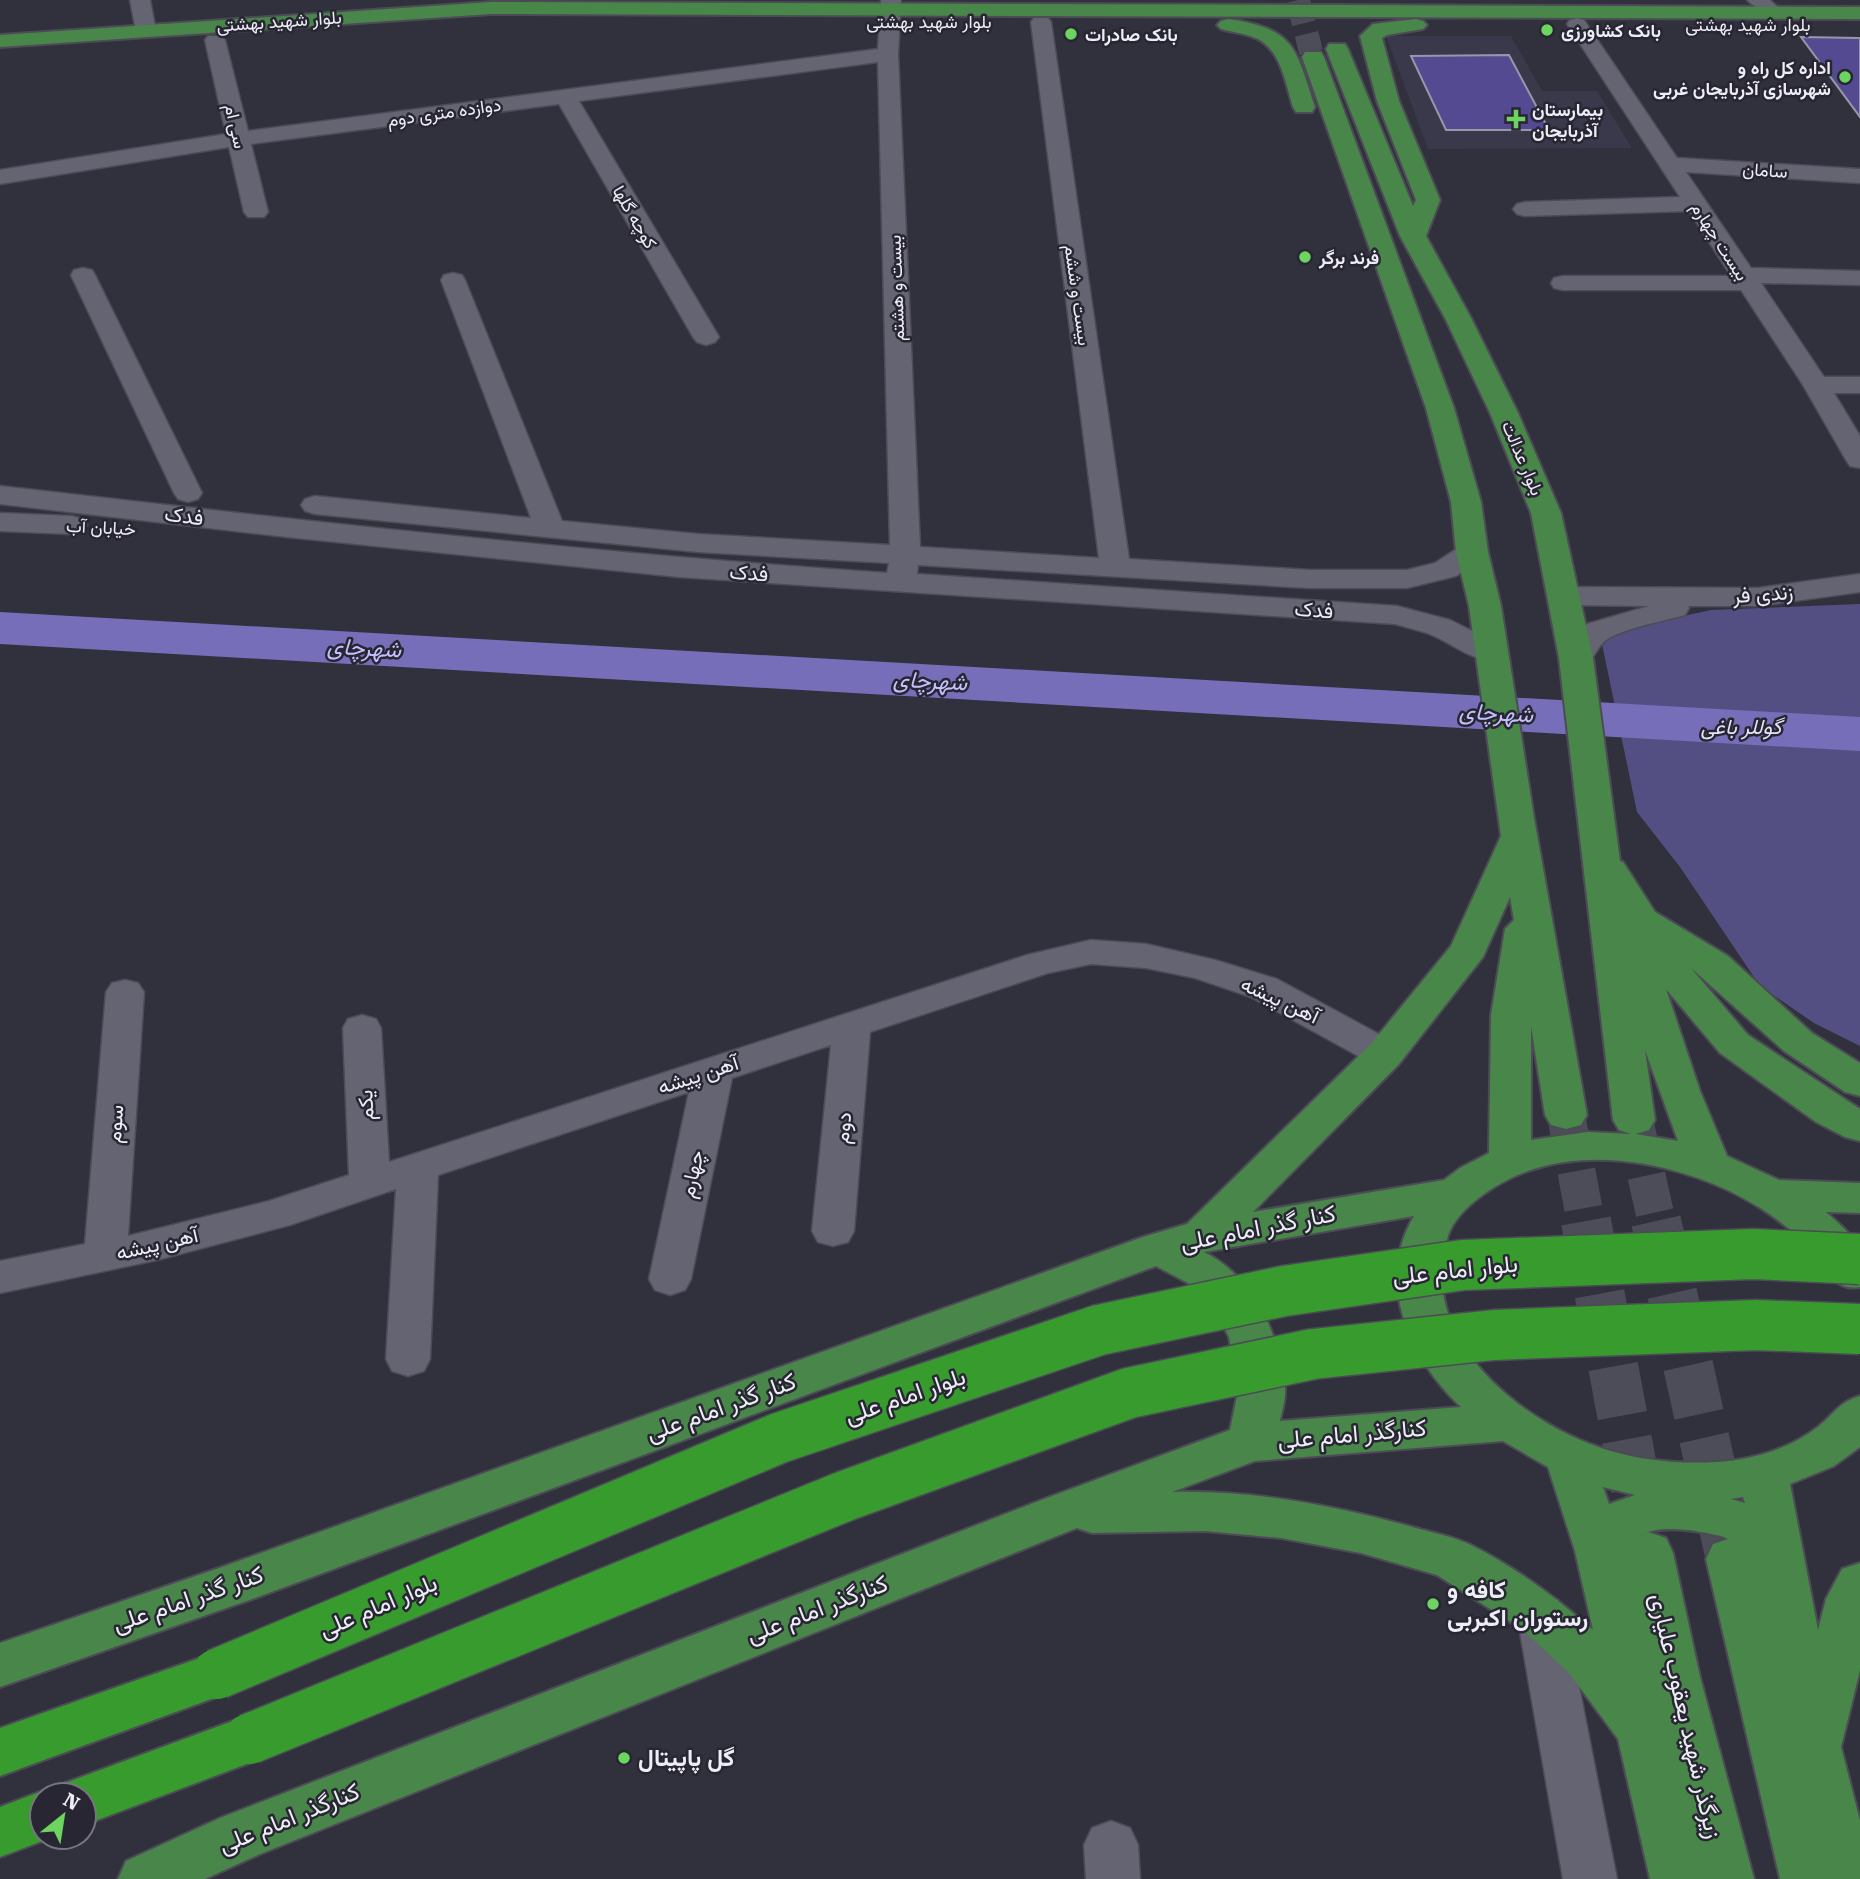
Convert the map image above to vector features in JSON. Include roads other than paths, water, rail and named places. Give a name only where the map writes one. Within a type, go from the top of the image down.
[{"type":"highway","name":"بلوار امام علی","points":[[0,1752],[217,1674],[779,1438],[1099,1330],[1284,1291],[1463,1265],[1753,1254],[1860,1259]]},
{"type":"highway","points":[[98,1795],[249,1739],[845,1496],[1129,1393],[1312,1354],[1494,1335],[1756,1325],[1860,1329]]},
{"type":"highway","points":[[0,1832],[28,1821]]},
{"type":"main road","points":[[1178,12],[1221,0]]},
{"type":"main road","points":[[1442,0],[1478,0]]},
{"type":"main road","points":[[1675,0],[1733,13]]},
{"type":"main road","name":"بلوار شهید بهشتی","points":[[0,56],[488,4],[1178,12],[1860,13]]},
{"type":"main road","name":"بلوار شهید بهشتی","points":[[0,41],[146,31],[212,33],[491,23],[716,24],[891,10],[1041,22],[1429,24],[1577,24],[1771,12],[1860,24]]},
{"type":"main road","points":[[1216,23],[1270,34],[1281,42],[1310,122]]},
{"type":"main road","points":[[1281,42],[1291,31],[1300,29],[1349,29],[1371,36],[1390,27],[1429,24]]},
{"type":"main road","points":[[1371,36],[1388,101],[1428,200],[1413,236]]},
{"type":"main road","name":"بلوار عدالت","points":[[1337,49],[1413,236],[1458,318],[1510,426],[1546,513],[1576,658],[1600,853],[1621,907]]},
{"type":"main road","points":[[1311,52],[1440,408],[1466,502],[1472,552],[1485,606],[1518,827],[1566,1115]]},
{"type":"main road","points":[[1343,205],[1383,251]]},
{"type":"main road","points":[[1252,1442],[1262,1391],[1252,1337],[1228,1294],[1180,1242],[1385,1054],[1469,948],[1518,827]]},
{"type":"main road","points":[[1510,1160],[1511,1015],[1529,895]]},
{"type":"main road","points":[[1621,907],[1714,965],[1798,1042],[1860,1082]]},
{"type":"main road","points":[[1621,907],[1679,1091],[1709,1164]]},
{"type":"main road","points":[[1621,907],[1634,1120]]},
{"type":"main road","points":[[1621,907],[1734,1044],[1831,1112],[1860,1128]]},
{"type":"main road","points":[[1510,1074],[1528,1102],[1554,1125],[1579,1133],[1614,1137],[1649,1134],[1664,1127],[1676,1113],[1679,1091]]},
{"type":"main road","points":[[1860,1280],[1828,1238],[1774,1195],[1709,1164],[1668,1153],[1626,1147],[1585,1146],[1546,1150],[1510,1160],[1479,1175],[1453,1194],[1426,1233],[1416,1278],[1427,1328],[1458,1378],[1508,1422],[1568,1455],[1607,1469],[1661,1480],[1727,1481],[1764,1475],[1812,1457],[1849,1430],[1860,1414]]},
{"type":"main road","name":"کنار گذر امام علی","points":[[0,1665],[263,1573],[1180,1242],[1453,1194]]},
{"type":"main road","points":[[1774,1195],[1860,1198]]},
{"type":"main road","name":"کنارگذر امام علی","points":[[146,1879],[240,1836],[1061,1513],[1252,1442],[1508,1422]]},
{"type":"main road","points":[[1568,1455],[1624,1552],[1644,1732],[1678,1879]]},
{"type":"main road","points":[[1764,1475],[1754,1556],[1808,1879]]},
{"type":"main road","points":[[1061,1513],[1205,1511],[1280,1518],[1361,1534],[1452,1559],[1541,1615],[1587,1657],[1644,1732]]},
{"type":"main road","points":[[1624,1552],[1610,1531],[1627,1518],[1651,1511],[1672,1511],[1738,1521],[1759,1534],[1754,1556],[1814,1749],[1847,1879]]},
{"type":"main road","name":"زیرگذر شهید یعقوب علیاری","points":[[1624,1552],[1674,1677],[1726,1879]]},
{"type":"main road","points":[[1814,1749],[1851,1600],[1860,1584]]},
{"type":"street","points":[[140,0],[146,31]]},
{"type":"street","name":"بیست و هشتم","points":[[891,10],[888,54],[902,569]]},
{"type":"street","name":"بیست و ششم","points":[[1041,22],[1115,568]]},
{"type":"street","name":"بیست چهارم","points":[[1577,24],[1816,385],[1860,460]]},
{"type":"street","name":"سی ام","points":[[212,33],[256,212]]},
{"type":"street","name":"دوازده متری دوم","points":[[0,177],[240,139],[888,54]]},
{"type":"street","name":"کوچه گلها","points":[[565,96],[706,337]]},
{"type":"street","name":"سامان","points":[[1670,164],[1860,176]]},
{"type":"street","points":[[1525,209],[1696,204]]},
{"type":"street","points":[[83,275],[188,493]]},
{"type":"street","points":[[1563,283],[1860,278]]},
{"type":"street","points":[[453,280],[550,528]]},
{"type":"street","points":[[1816,385],[1860,385]]},
{"type":"street","name":"فدک","points":[[0,475],[698,543],[902,569],[1397,615],[1438,627],[1492,653]]},
{"type":"street","name":"فدک","points":[[0,495],[287,528],[680,568],[1115,568],[1309,579],[1407,579],[1445,570],[1472,552]]},
{"type":"street","name":"خیابان آب","points":[[0,522],[191,531],[287,528]]},
{"type":"street","name":"زندی فر","points":[[1564,596],[1758,597],[1860,583]]},
{"type":"street","points":[[1576,658],[1598,631],[1666,609],[1758,597]]},
{"type":"street","name":"آهن پیشه","points":[[0,1277],[157,1245],[275,1214],[1040,963],[1091,952],[1146,956],[1191,965],[1264,988],[1385,1054]]},
{"type":"street","name":"سوم","points":[[105,1256],[125,992]]},
{"type":"street","name":"دوم","points":[[833,1231],[852,1024]]},
{"type":"street","name":"یکم","points":[[362,1028],[370,1182]]},
{"type":"street","name":"چهارم","points":[[670,1279],[714,1069]]},
{"type":"street","points":[[408,1359],[418,1166]]},
{"type":"street","points":[[1541,1615],[1590,1879]]},
{"type":"waterway","name":"شهرچای","points":[[0,628],[1860,734]]},
{"type":"tunnel","points":[[1298,0],[1311,52]]},
{"type":"tunnel","points":[[1566,1115],[1586,1223]]},
{"type":"tunnel","points":[[1634,1120],[1657,1223]]},
{"type":"tunnel","points":[[1586,1221],[1639,1505]]},
{"type":"tunnel","points":[[1656,1221],[1731,1559]]},
{"type":"place","name":"بانک کشاورزی","points":[[1547,30]]},
{"type":"place","name":"بانک صادرات","points":[[1071,34]]},
{"type":"place","name":"اداره کل راه و شهرسازی آذربایجان غربی","points":[[1845,77]]},
{"type":"place","name":"بیمارستان آذربایجان","points":[[1516,119]]},
{"type":"place","name":"فرند برگر","points":[[1305,257]]},
{"type":"place","name":"کافه و رستوران اکبربی","points":[[1433,1604]]},
{"type":"place","name":"گل پاپیتال","points":[[624,1758]]},
{"type":"park label","name":"گوللر باغی","points":[[1741,727]]}]
